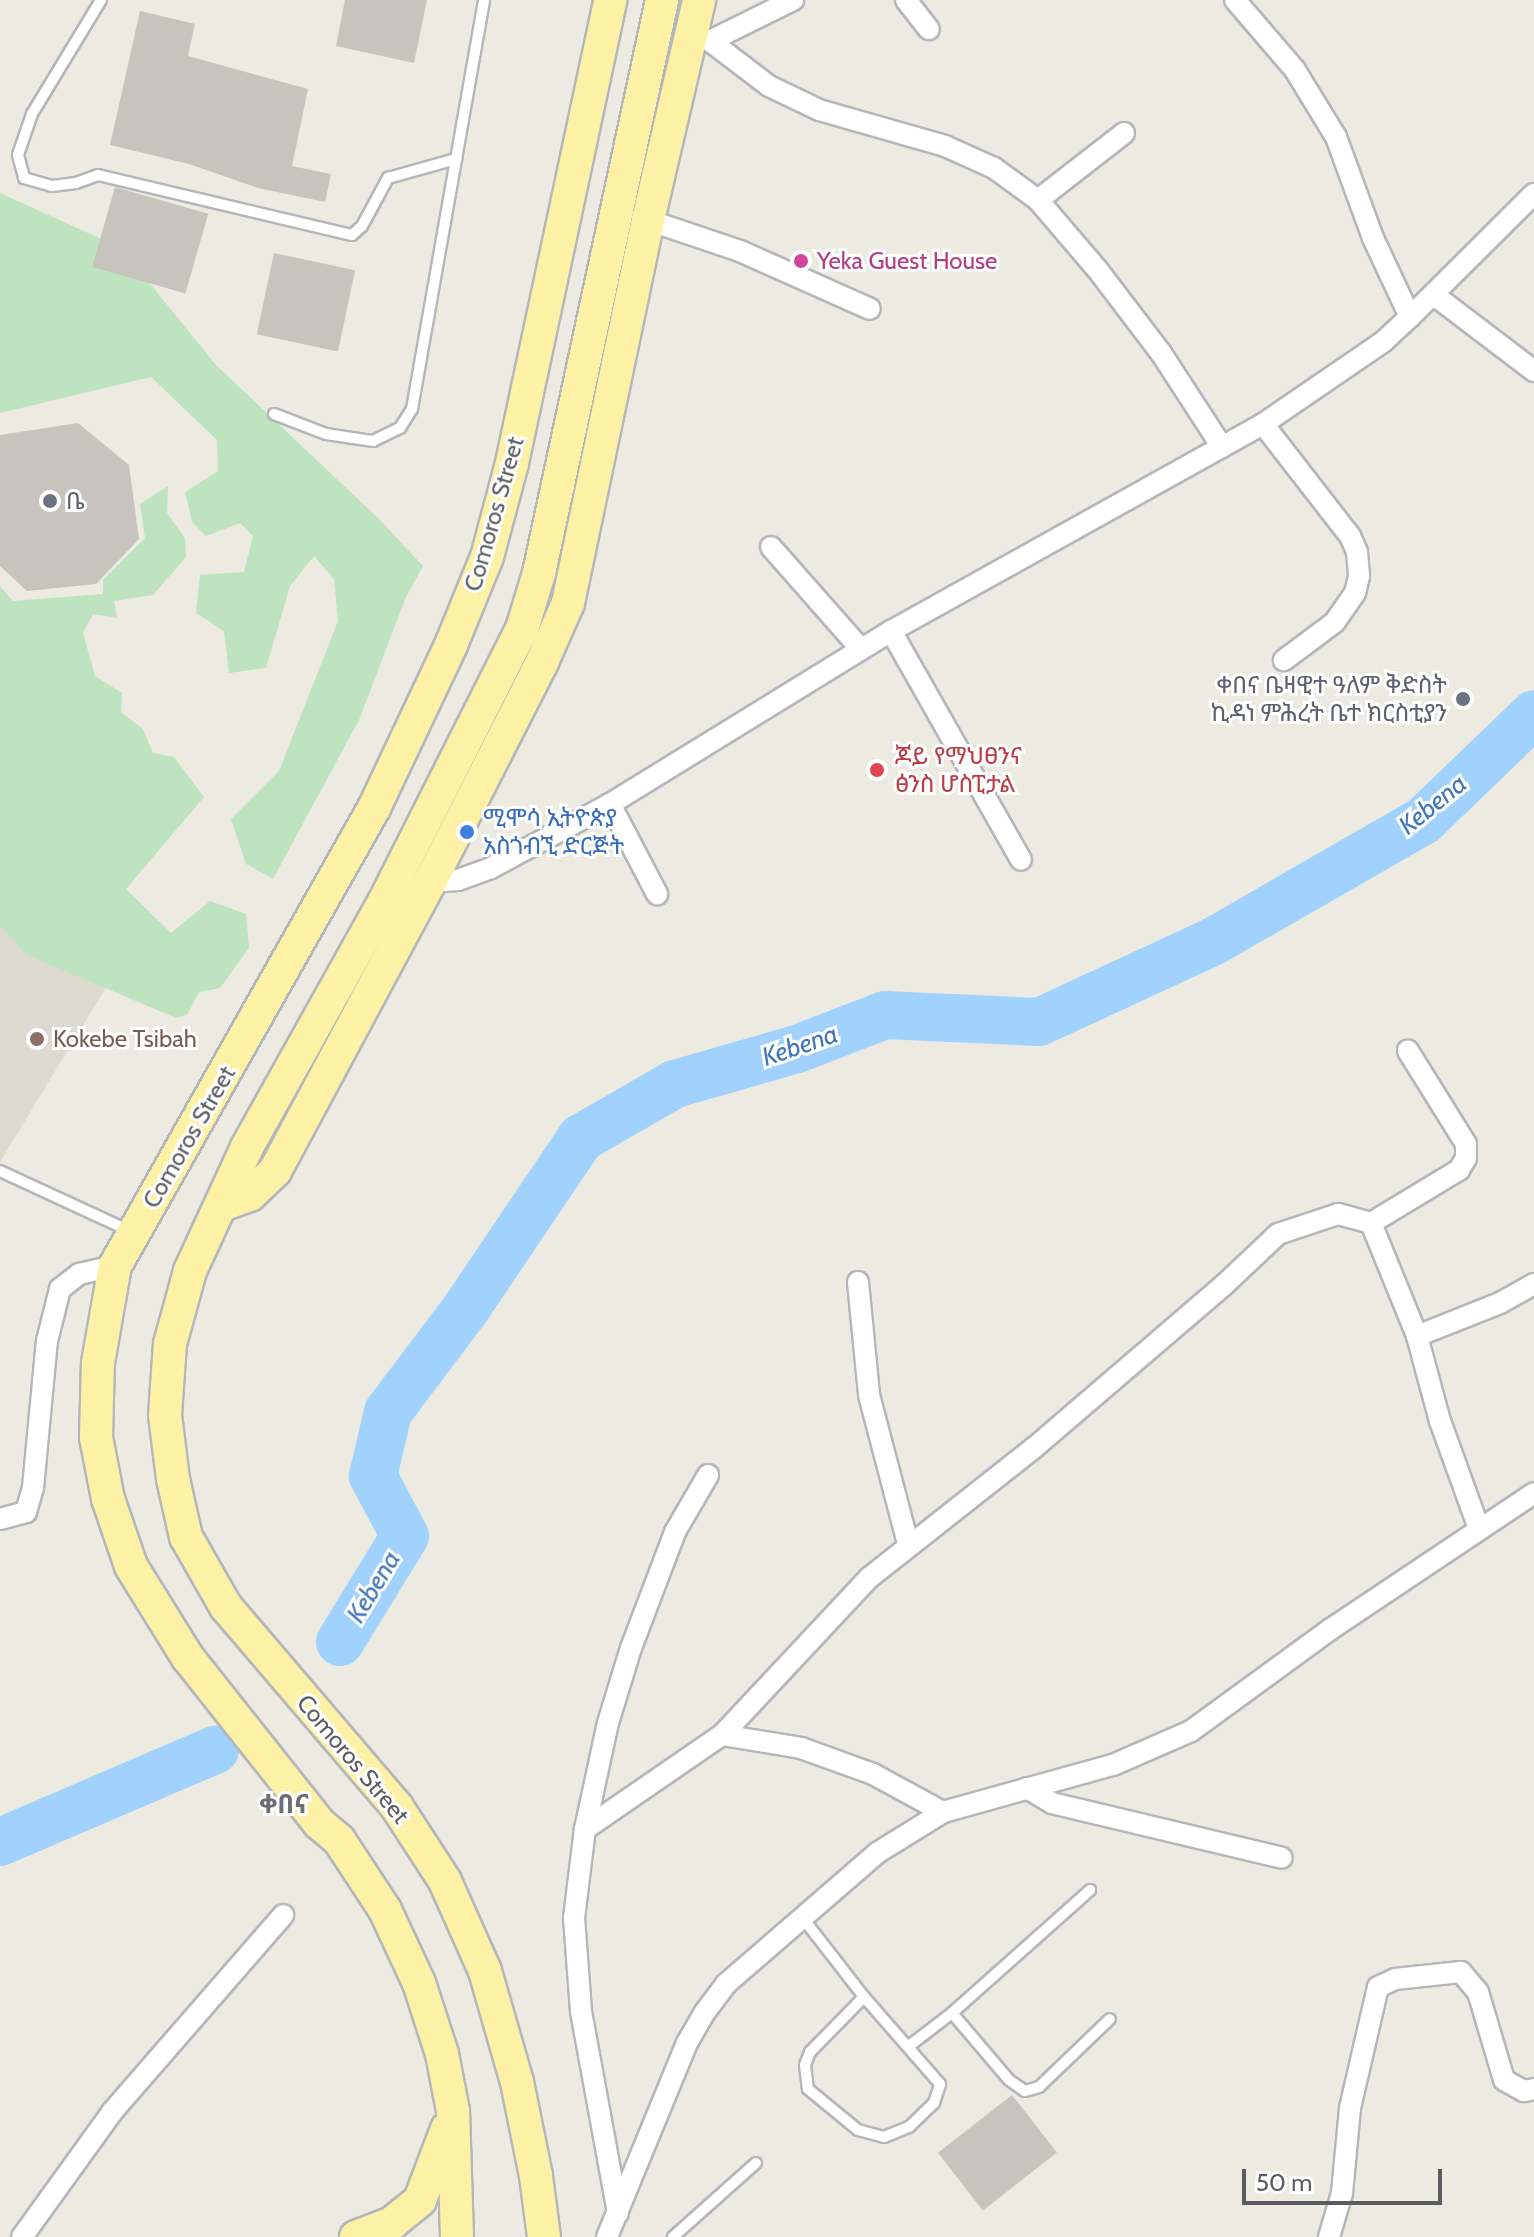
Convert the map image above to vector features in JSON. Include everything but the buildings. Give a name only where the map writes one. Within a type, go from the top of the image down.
[{"type":"main road","name":"Comoros Street","points":[[457,2237],[453,2111],[442,2054],[419,1983],[385,1910],[339,1840],[319,1823],[188,1658],[131,1566],[108,1499],[96,1437],[98,1363],[115,1266],[374,808],[451,645],[487,557],[534,361],[610,0]]},
{"type":"main road","name":"Comoros Street","points":[[544,2237],[536,2176],[517,2082],[485,1971],[445,1881],[397,1807],[226,1607],[186,1537],[173,1479],[165,1415],[170,1344],[190,1271],[247,1147],[383,904],[522,629],[539,573],[662,0]]},
{"type":"main road","points":[[222,1205],[250,1195],[275,1171],[430,882],[542,662],[568,603],[648,220],[701,38],[699,0]]},
{"type":"main road","points":[[356,2237],[392,2223],[420,2200],[453,2111]]},
{"type":"street","points":[[701,38],[793,0]]},
{"type":"street","points":[[906,0],[929,29]]},
{"type":"street","points":[[1245,3],[1295,70],[1336,137],[1373,238],[1410,317]]},
{"type":"street","points":[[701,38],[769,86],[819,110],[945,146],[994,168],[1038,200],[1097,269],[1161,353],[1222,447]]},
{"type":"street","points":[[1038,200],[1124,133]]},
{"type":"street","points":[[430,882],[458,880],[491,868],[610,804],[891,631],[1263,424],[1384,341],[1534,194]]},
{"type":"street","points":[[648,220],[740,251],[870,309]]},
{"type":"street","points":[[1434,295],[1534,371]]},
{"type":"street","points":[[1263,424],[1350,536],[1357,552],[1359,576],[1355,593],[1335,622],[1284,660]]},
{"type":"street","points":[[771,547],[861,649]]},
{"type":"street","points":[[891,631],[1021,860]]},
{"type":"street","points":[[610,804],[657,894]]},
{"type":"street","points":[[585,1829],[722,1735],[869,1578],[908,1544],[1047,1437],[1224,1285],[1278,1234],[1338,1214],[1371,1223],[1459,1170],[1466,1158],[1466,1144],[1408,1051]]},
{"type":"street","points":[[1371,1223],[1417,1336],[1440,1421],[1479,1529]]},
{"type":"street","points":[[0,1519],[26,1512],[33,1488],[47,1341],[60,1289],[79,1274],[115,1266]]},
{"type":"street","points":[[858,1282],[869,1395],[908,1544]]},
{"type":"street","points":[[1417,1336],[1500,1303],[1534,1284]]},
{"type":"street","points":[[618,2213],[581,2011],[574,1918],[585,1829],[608,1723],[631,1648],[675,1532],[708,1475]]},
{"type":"street","points":[[607,2237],[687,2043],[705,2012],[726,1984],[877,1853],[943,1812],[1113,1765],[1191,1731],[1249,1692],[1331,1629],[1534,1493]]},
{"type":"street","points":[[722,1735],[801,1748],[873,1774],[943,1812]]},
{"type":"street","points":[[1027,1788],[1052,1803],[1282,1858]]},
{"type":"street","points":[[22,2237],[112,2112],[283,1915]]},
{"type":"street","points":[[1329,2237],[1342,2193],[1350,2108],[1378,1987],[1395,1979],[1461,1972],[1478,1992],[1504,2080],[1524,2091],[1534,2089]]},
{"type":"lane","points":[[101,0],[32,114],[18,155],[24,178],[52,186],[98,175],[352,235],[362,226],[388,178],[456,159]]},
{"type":"lane","points":[[274,414],[326,434],[373,441],[400,428],[412,409],[484,0]]},
{"type":"lane","points":[[0,1171],[135,1234]]},
{"type":"lane","points":[[909,2046],[952,2013],[1090,1890]]},
{"type":"lane","points":[[802,1917],[864,1997],[940,2084],[934,2103],[909,2127],[884,2137],[858,2130],[808,2089],[805,2065],[810,2052],[864,1997]]},
{"type":"lane","points":[[952,2013],[1009,2080],[1025,2091],[1039,2087],[1110,2019]]},
{"type":"lane","points":[[673,2237],[756,2163]]},
{"type":"shaded area","name":"Kokebe Tsibah","points":[[0,807],[150,915],[0,1162]]},
{"type":"green space","points":[[0,193],[121,248],[216,365],[379,519],[423,566],[406,597],[359,720],[273,879],[246,864],[231,819],[279,771],[338,621],[334,579],[314,556],[290,586],[266,668],[229,673],[224,631],[196,613],[200,575],[244,572],[253,536],[240,523],[206,536],[192,522],[185,492],[218,471],[217,440],[151,377],[0,413]]},
{"type":"green space","points":[[168,486],[167,513],[185,538],[186,557],[153,595],[114,601],[117,618],[93,614],[83,633],[95,676],[122,693],[121,712],[143,729],[153,753],[174,757],[204,797],[126,889],[171,933],[210,901],[246,914],[249,948],[220,988],[199,992],[187,1015],[176,1018],[25,954],[0,925],[0,586],[13,601],[103,594],[103,580],[145,538],[140,504]]},
{"type":"waterway","name":"Kebena","points":[[340,1642],[405,1536],[373,1476],[388,1412],[467,1307],[581,1138],[675,1084],[797,1049],[885,1015],[1039,1022],[1214,941],[1423,821],[1534,714]]},
{"type":"waterway","name":"Kebena","points":[[0,1842],[215,1750]]},
{"type":"place","name":"Yeka Guest House","points":[[801,261]]},
{"type":"place","name":"ቤ","points":[[50,501]]},
{"type":"place","name":"ቀበና ቤዛዊተ ዓለም ቅድስት ኪዳነ ምሕረት ቤተ ክርስቲያን","points":[[1463,699]]},
{"type":"place","name":"ጆይ የማህፀንና ፅንስ ሆስፒታል","points":[[877,770]]},
{"type":"place","name":"ሚሞሳ ኢትዮጵያ አስጎብኚ ድርጅት","points":[[467,832]]},
{"type":"place","name":"Kokebe Tsibah","points":[[37,1039]]},
{"type":"district","name":"ቀበና","points":[[284,1805]]}]
